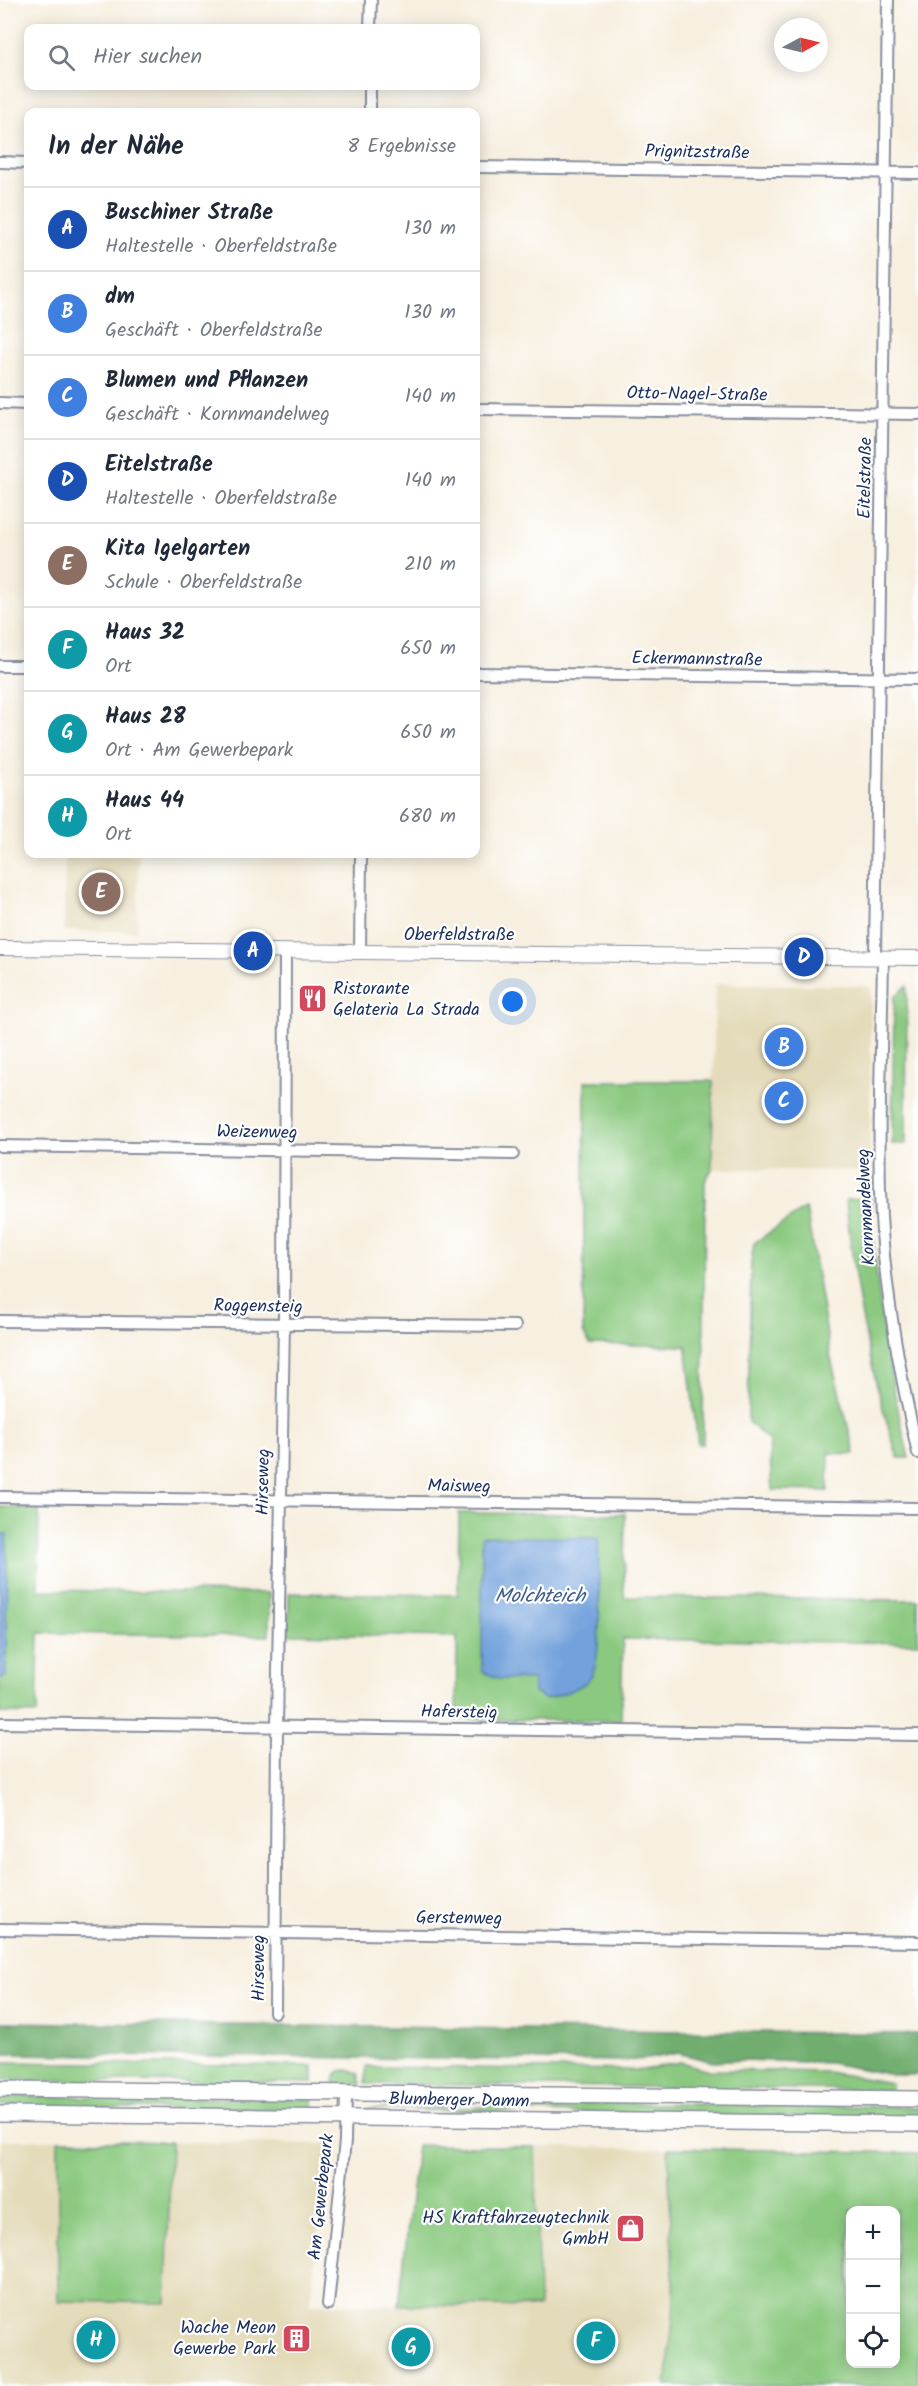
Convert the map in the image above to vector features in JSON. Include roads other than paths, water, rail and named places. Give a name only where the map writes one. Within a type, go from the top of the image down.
[{"type":"main road","name":"Blumberger Damm","points":[[0,2089],[918,2099]]},
{"type":"main road","name":"Blumberger Damm","points":[[0,2114],[918,2124]]},
{"type":"street","points":[[370,0],[370,24]]},
{"type":"street","name":"Eitelstraße","points":[[879,958],[879,679],[888,0]]},
{"type":"street","points":[[370,90],[370,108]]},
{"type":"street","points":[[0,162],[24,163]]},
{"type":"street","name":"Prignitzstraße","points":[[480,167],[918,173]]},
{"type":"street","points":[[0,403],[24,404]]},
{"type":"street","name":"Otto-Nagel-Straße","points":[[480,409],[918,414]]},
{"type":"street","points":[[0,666],[24,666]]},
{"type":"street","name":"Eckermannstraße","points":[[480,673],[918,679]]},
{"type":"street","points":[[360,952],[361,858]]},
{"type":"street","name":"Oberfeldstraße","points":[[0,948],[918,958]]},
{"type":"street","name":"Hirseweg","points":[[275,2012],[284,1323],[285,952]]},
{"type":"street","name":"Kornmandelweg","points":[[879,958],[882,1226],[895,1341],[918,1453]]},
{"type":"street","name":"Weizenweg","points":[[0,1146],[513,1154]]},
{"type":"street","name":"Roggensteig","points":[[0,1321],[515,1326]]},
{"type":"street","name":"Maisweg","points":[[0,1497],[918,1508]]},
{"type":"street","name":"Hafersteig","points":[[0,1723],[918,1734]]},
{"type":"street","name":"Gerstenweg","points":[[0,1929],[918,1942]]},
{"type":"street","name":"Am Gewerbepark","points":[[328,2304],[346,2119],[346,2092]]},
{"type":"water","points":[[0,1534],[7,1534],[6,1677],[0,1679]]},
{"type":"water","name":"Molchteich","points":[[482,1536],[598,1538],[598,1651],[591,1677],[583,1685],[545,1699],[534,1693],[533,1680],[499,1679],[482,1671]]},
{"type":"place","name":"Kita Igelgarten","points":[[101,892]]},
{"type":"place","name":"Buschiner Straße","points":[[253,951]]},
{"type":"place","name":"Eitelstraße","points":[[804,957]]},
{"type":"place","name":"Ristorante Gelateria La Strada","points":[[312,999]]},
{"type":"place","name":"dm","points":[[784,1047]]},
{"type":"place","name":"Blumen und Pflanzen","points":[[784,1101]]},
{"type":"place","name":"HS Kraftfahrzeugtechnik GmbH","points":[[630,2228]]},
{"type":"place","name":"Wache Meon Gewerbe Park","points":[[297,2338]]},
{"type":"place","name":"Haus 44","points":[[96,2340]]},
{"type":"place","name":"Haus 32","points":[[596,2341]]},
{"type":"place","name":"Haus 28","points":[[411,2347]]}]
